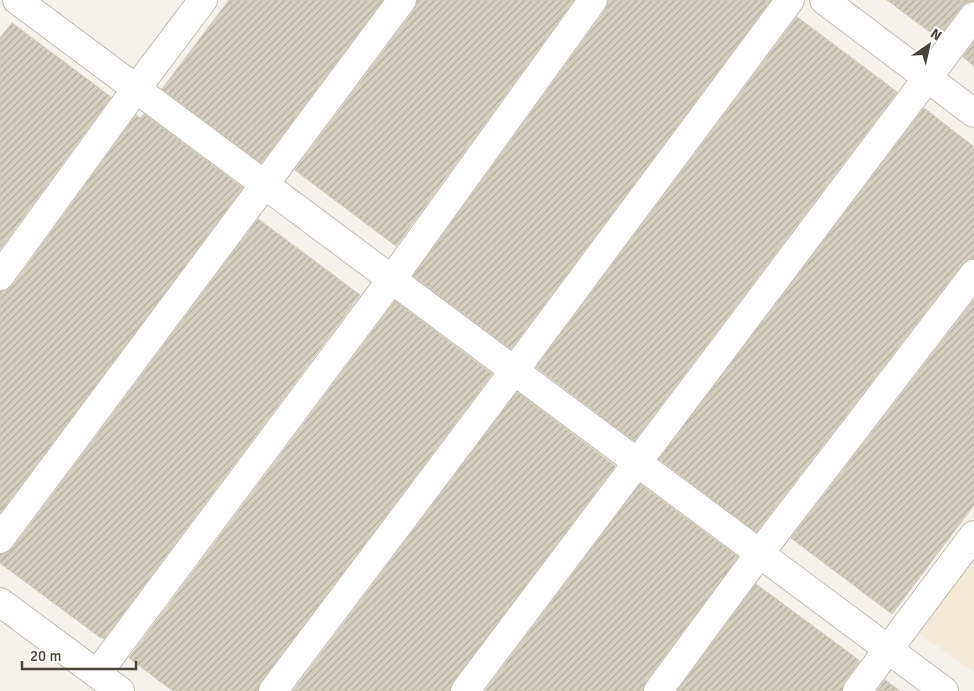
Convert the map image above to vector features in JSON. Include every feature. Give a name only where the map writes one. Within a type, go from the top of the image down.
[{"type":"street","points":[[0,16],[12,0]]},
{"type":"street","points":[[17,0],[944,691]]},
{"type":"street","points":[[0,276],[136,88],[203,0]]},
{"type":"street","points":[[0,539],[402,0]]},
{"type":"street","points":[[97,674],[392,279],[594,0]]},
{"type":"street","points":[[273,691],[790,0]]},
{"type":"street","points":[[824,0],[974,113]]},
{"type":"street","points":[[466,691],[974,16]]},
{"type":"street","points":[[658,691],[974,274]]},
{"type":"street","points":[[857,691],[974,535]]},
{"type":"street","points":[[0,602],[120,691]]},
{"type":"shaded area","points":[[974,558],[974,672],[918,633]]},
{"type":"building","points":[[229,0],[383,0],[261,163],[162,89]]},
{"type":"building","points":[[417,0],[574,0],[396,246],[295,170],[415,9]]},
{"type":"building","points":[[608,0],[771,0],[511,349],[413,276],[606,9]]},
{"type":"building","points":[[887,0],[974,1],[967,2],[962,6],[938,38]]},
{"type":"building","points":[[797,17],[897,92],[634,441],[536,367]]},
{"type":"building","points":[[12,23],[111,97],[0,249],[0,38]]},
{"type":"building","points":[[974,42],[974,66],[963,57]]},
{"type":"building","points":[[924,108],[974,147],[974,259],[962,264],[756,532],[659,459]]},
{"type":"building","points":[[144,114],[243,188],[0,513],[0,291],[7,290],[13,285],[136,115],[140,118]]},
{"type":"building","points":[[258,219],[360,295],[104,639],[101,638],[0,563],[0,554],[7,553],[13,548]]},
{"type":"building","points":[[974,300],[974,505],[892,614],[791,538]]},
{"type":"building","points":[[395,301],[492,374],[261,682],[258,691],[173,691],[129,658]]},
{"type":"building","points":[[517,392],[615,466],[453,682],[450,691],[293,691]]},
{"type":"building","points":[[640,484],[738,557],[645,682],[643,691],[485,691]]},
{"type":"building","points":[[756,584],[860,661],[844,682],[842,691],[677,691]]},
{"type":"building","points":[[885,680],[900,691],[877,691]]}]
